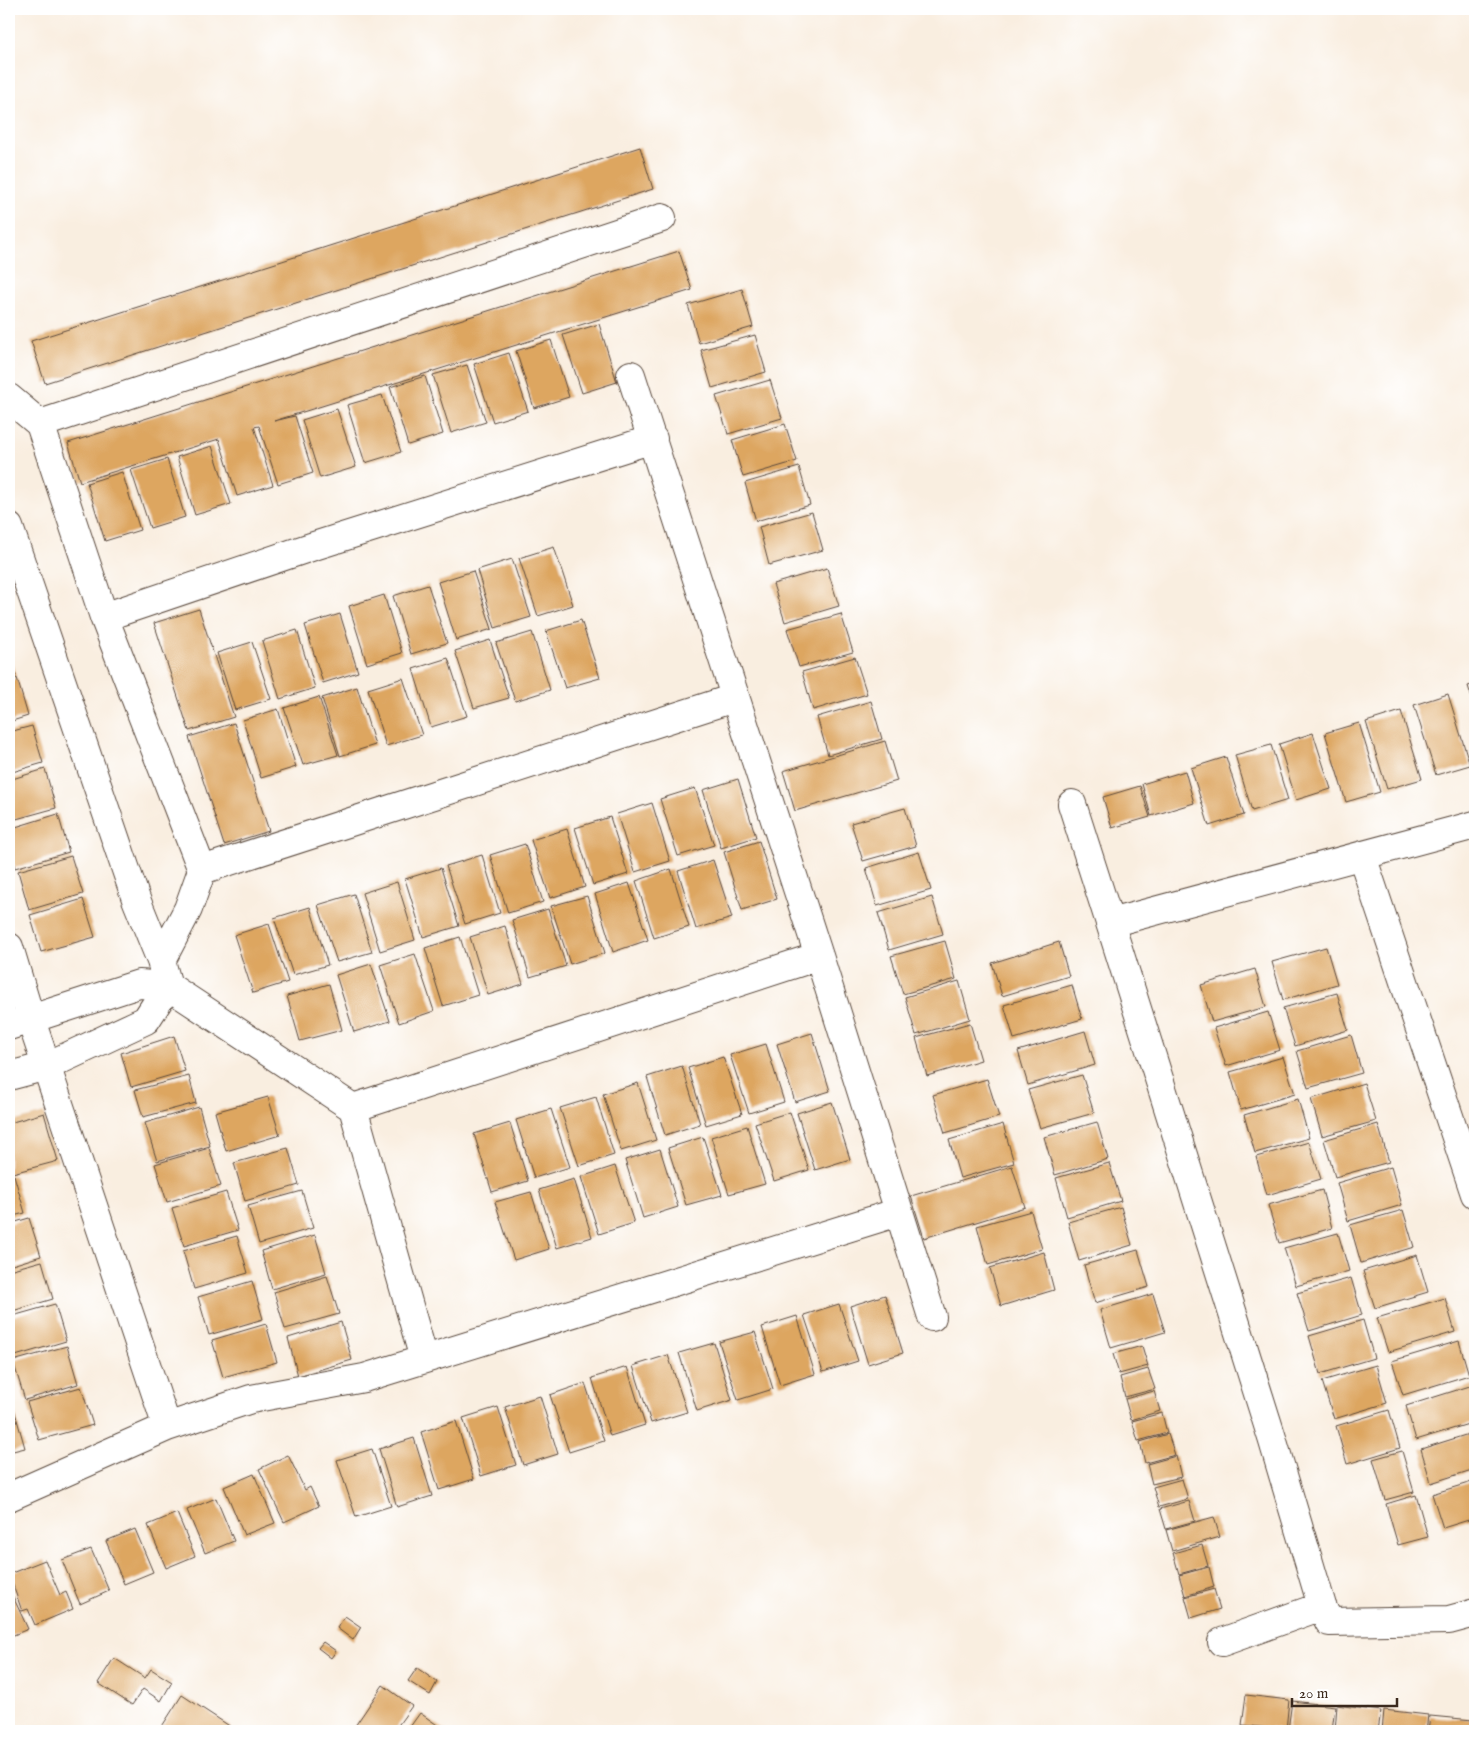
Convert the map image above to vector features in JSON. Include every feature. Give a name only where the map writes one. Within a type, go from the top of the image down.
[{"type":"lane","points":[[40,424],[662,218]]},
{"type":"lane","points":[[631,375],[819,956],[932,1317]]},
{"type":"lane","points":[[9,398],[40,424],[104,617],[202,870],[188,908],[161,960]]},
{"type":"lane","points":[[104,617],[312,547],[653,439]]},
{"type":"lane","points":[[9,527],[136,899],[161,960],[168,986],[146,1020],[47,1066],[9,1076]]},
{"type":"lane","points":[[202,870],[734,698]]},
{"type":"lane","points":[[1072,804],[1272,1438],[1322,1606],[1329,1622],[1449,1620],[1475,1613]]},
{"type":"lane","points":[[1110,923],[1475,826]]},
{"type":"lane","points":[[1362,856],[1475,1194]]},
{"type":"lane","points":[[9,947],[20,1023],[47,1066],[168,1427]]},
{"type":"lane","points":[[353,1108],[819,956]]},
{"type":"lane","points":[[20,1023],[139,984],[168,986],[353,1108],[424,1359]]},
{"type":"lane","points":[[9,1497],[168,1427],[251,1399],[364,1378],[899,1212]]},
{"type":"lane","points":[[1222,1642],[1322,1606]]},
{"type":"building","points":[[640,147],[653,189],[45,383],[31,341]]},
{"type":"building","points":[[679,251],[692,290],[274,421],[295,416],[313,473],[278,484],[259,426],[254,427],[273,485],[237,496],[219,439],[80,482],[68,443]]},
{"type":"building","points":[[742,289],[753,327],[699,343],[688,305]]},
{"type":"building","points":[[599,324],[617,382],[582,393],[563,335]]},
{"type":"building","points":[[755,335],[766,372],[712,388],[701,350]]},
{"type":"building","points":[[551,340],[569,397],[534,408],[516,351]]},
{"type":"building","points":[[509,353],[528,411],[493,422],[474,364]]},
{"type":"building","points":[[467,365],[486,422],[451,433],[433,375]]},
{"type":"building","points":[[425,376],[443,434],[408,445],[390,387]]},
{"type":"building","points":[[770,380],[782,418],[728,434],[716,396]]},
{"type":"building","points":[[382,395],[401,452],[365,463],[347,405]]},
{"type":"building","points":[[337,409],[356,467],[320,478],[302,420]]},
{"type":"building","points":[[785,424],[797,461],[743,477],[732,440]]},
{"type":"building","points":[[212,446],[231,504],[195,515],[177,457]]},
{"type":"building","points":[[167,459],[185,517],[150,528],[131,470]]},
{"type":"building","points":[[799,467],[810,505],[756,521],[745,483]]},
{"type":"building","points":[[122,472],[140,530],[105,541],[87,483]]},
{"type":"building","points":[[812,512],[823,550],[769,565],[759,527]]},
{"type":"building","points":[[554,547],[573,605],[538,616],[519,558]]},
{"type":"building","points":[[512,559],[531,617],[495,628],[477,570]]},
{"type":"building","points":[[827,568],[839,606],[785,622],[773,584]]},
{"type":"building","points":[[473,571],[492,629],[456,640],[438,582]]},
{"type":"building","points":[[428,585],[447,643],[411,654],[393,596]]},
{"type":"building","points":[[384,595],[402,653],[367,664],[349,606]]},
{"type":"building","points":[[199,609],[234,717],[189,731],[154,623]]},
{"type":"building","points":[[340,614],[358,672],[323,683],[305,625]]},
{"type":"building","points":[[841,614],[853,652],[799,667],[787,629]]},
{"type":"building","points":[[581,620],[600,678],[565,688],[546,631]]},
{"type":"building","points":[[297,630],[315,688],[280,699],[262,641]]},
{"type":"building","points":[[532,632],[550,690],[515,701],[496,643]]},
{"type":"building","points":[[490,640],[509,698],[474,708],[455,651]]},
{"type":"building","points":[[252,642],[271,699],[235,710],[217,653]]},
{"type":"building","points":[[9,655],[16,676],[9,678]]},
{"type":"building","points":[[855,657],[867,694],[813,710],[802,672]]},
{"type":"building","points":[[448,658],[467,716],[431,727],[413,669]]},
{"type":"building","points":[[17,678],[28,716],[9,722],[9,681]]},
{"type":"building","points":[[403,678],[422,735],[386,746],[368,689]]},
{"type":"building","points":[[1475,684],[1475,708],[1468,686]]},
{"type":"building","points":[[357,687],[375,745],[340,756],[322,698]]},
{"type":"building","points":[[1448,694],[1470,765],[1436,775],[1414,705]]},
{"type":"building","points":[[319,697],[338,755],[303,765],[284,708]]},
{"type":"building","points":[[871,701],[882,739],[828,755],[817,717]]},
{"type":"building","points":[[278,709],[296,767],[261,778],[243,720]]},
{"type":"building","points":[[1401,711],[1422,779],[1387,789],[1366,722]]},
{"type":"building","points":[[234,723],[269,831],[224,845],[189,737]]},
{"type":"building","points":[[1359,723],[1380,792],[1346,802],[1325,733]]},
{"type":"building","points":[[32,726],[43,763],[9,773],[9,732]]},
{"type":"building","points":[[1313,733],[1331,789],[1296,800],[1279,744]]},
{"type":"building","points":[[885,741],[897,781],[795,811],[783,771]]},
{"type":"building","points":[[1271,745],[1288,800],[1252,811],[1235,755]]},
{"type":"building","points":[[1226,757],[1244,815],[1209,826],[1191,768]]},
{"type":"building","points":[[45,769],[56,808],[9,821],[9,780]]},
{"type":"building","points":[[1185,771],[1194,803],[1151,816],[1142,784]]},
{"type":"building","points":[[738,779],[756,837],[721,848],[703,790]]},
{"type":"building","points":[[1140,786],[1150,817],[1112,828],[1103,797]]},
{"type":"building","points":[[695,788],[714,845],[678,856],[660,799]]},
{"type":"building","points":[[652,803],[670,861],[635,872],[617,814]]},
{"type":"building","points":[[905,808],[916,846],[863,861],[851,823]]},
{"type":"building","points":[[58,814],[69,852],[15,868],[9,847],[9,829]]},
{"type":"building","points":[[610,817],[628,874],[593,885],[575,828]]},
{"type":"building","points":[[567,829],[585,887],[550,898],[531,840]]},
{"type":"building","points":[[759,841],[777,899],[742,910],[724,852]]},
{"type":"building","points":[[525,844],[543,902],[508,913],[490,855]]},
{"type":"building","points":[[919,852],[931,890],[877,906],[866,868]]},
{"type":"building","points":[[482,855],[500,913],[465,924],[446,866]]},
{"type":"building","points":[[71,856],[83,894],[29,910],[18,871]]},
{"type":"building","points":[[713,860],[732,918],[696,929],[678,871]]},
{"type":"building","points":[[441,868],[459,926],[423,937],[405,879]]},
{"type":"building","points":[[671,869],[689,927],[654,938],[636,881]]},
{"type":"building","points":[[397,882],[415,940],[380,951],[362,893]]},
{"type":"building","points":[[629,883],[648,940],[613,952],[595,894]]},
{"type":"building","points":[[354,894],[372,952],[337,962],[318,905]]},
{"type":"building","points":[[587,896],[605,953],[570,964],[551,906]]},
{"type":"building","points":[[932,897],[943,934],[889,950],[878,913]]},
{"type":"building","points":[[83,899],[95,937],[41,952],[30,915]]},
{"type":"building","points":[[310,907],[328,965],[293,975],[274,918]]},
{"type":"building","points":[[548,909],[566,966],[530,977],[512,920]]},
{"type":"building","points":[[269,924],[288,982],[253,993],[234,935]]},
{"type":"building","points":[[505,926],[523,984],[488,995],[470,937]]},
{"type":"building","points":[[460,937],[478,995],[443,1006],[425,948]]},
{"type":"building","points":[[945,941],[956,979],[903,994],[891,956]]},
{"type":"building","points":[[1059,942],[1069,976],[1002,996],[992,963]]},
{"type":"building","points":[[1326,947],[1337,984],[1283,1000],[1272,962]]},
{"type":"building","points":[[415,954],[434,1011],[399,1023],[380,965]]},
{"type":"building","points":[[371,964],[390,1021],[354,1032],[336,975]]},
{"type":"building","points":[[1255,969],[1266,1007],[1212,1022],[1201,985]]},
{"type":"building","points":[[959,981],[970,1019],[916,1035],[905,997]]},
{"type":"building","points":[[329,984],[342,1030],[300,1041],[287,996]]},
{"type":"building","points":[[1072,985],[1082,1019],[1014,1039],[1004,1005]]},
{"type":"building","points":[[1337,993],[1348,1030],[1295,1046],[1283,1008]]},
{"type":"building","points":[[1268,1012],[1280,1050],[1226,1066],[1214,1028]]},
{"type":"building","points":[[970,1023],[981,1060],[927,1076],[916,1038]]},
{"type":"building","points":[[1085,1031],[1095,1065],[1028,1085],[1018,1051]]},
{"type":"building","points":[[812,1033],[830,1091],[795,1102],[777,1044]]},
{"type":"building","points":[[1351,1035],[1362,1073],[1308,1088],[1297,1051]]},
{"type":"building","points":[[174,1036],[185,1071],[131,1087],[121,1053]]},
{"type":"building","points":[[766,1044],[784,1102],[749,1113],[730,1055]]},
{"type":"building","points":[[723,1057],[742,1114],[706,1125],[688,1068]]},
{"type":"building","points":[[1283,1057],[1295,1094],[1241,1110],[1230,1072]]},
{"type":"building","points":[[682,1066],[700,1124],[665,1135],[647,1077]]},
{"type":"building","points":[[1082,1075],[1094,1113],[1040,1128],[1028,1090]]},
{"type":"building","points":[[189,1076],[196,1103],[143,1117],[135,1090]]},
{"type":"building","points":[[987,1079],[999,1117],[945,1133],[933,1095]]},
{"type":"building","points":[[638,1083],[656,1140],[621,1151],[603,1094]]},
{"type":"building","points":[[1364,1083],[1376,1121],[1322,1136],[1311,1099]]},
{"type":"building","points":[[268,1097],[280,1135],[226,1151],[215,1112]]},
{"type":"building","points":[[596,1097],[614,1155],[579,1166],[560,1108]]},
{"type":"building","points":[[1298,1099],[1309,1138],[1255,1153],[1244,1115]]},
{"type":"building","points":[[832,1102],[850,1159],[815,1170],[797,1113]]},
{"type":"building","points":[[199,1107],[210,1146],[157,1161],[145,1123]]},
{"type":"building","points":[[551,1109],[570,1167],[534,1178],[516,1120]]},
{"type":"building","points":[[790,1112],[809,1170],[774,1181],[755,1123]]},
{"type":"building","points":[[44,1113],[58,1161],[9,1174],[9,1123]]},
{"type":"building","points":[[1097,1122],[1108,1159],[1055,1175],[1044,1137]]},
{"type":"building","points":[[510,1123],[528,1181],[492,1192],[474,1134]]},
{"type":"building","points":[[1003,1124],[1014,1163],[960,1178],[949,1140]]},
{"type":"building","points":[[1378,1124],[1389,1162],[1335,1177],[1324,1140]]},
{"type":"building","points":[[747,1126],[765,1184],[729,1194],[711,1137]]},
{"type":"building","points":[[703,1137],[722,1195],[686,1205],[668,1148]]},
{"type":"building","points":[[1309,1142],[1321,1179],[1267,1195],[1256,1157]]},
{"type":"building","points":[[209,1148],[221,1186],[167,1202],[155,1164]]},
{"type":"building","points":[[288,1148],[299,1185],[245,1201],[234,1163]]},
{"type":"building","points":[[660,1149],[678,1207],[643,1218],[625,1160]]},
{"type":"building","points":[[1109,1163],[1121,1201],[1067,1217],[1056,1178]]},
{"type":"building","points":[[615,1166],[634,1223],[599,1234],[581,1177]]},
{"type":"building","points":[[1012,1166],[1025,1207],[924,1238],[911,1196]]},
{"type":"building","points":[[1391,1167],[1402,1205],[1348,1221],[1337,1183]]},
{"type":"building","points":[[14,1175],[25,1213],[9,1217],[9,1176]]},
{"type":"building","points":[[574,1179],[592,1237],[557,1248],[539,1190]]},
{"type":"building","points":[[1322,1190],[1332,1228],[1279,1243],[1268,1205]]},
{"type":"building","points":[[302,1191],[313,1228],[259,1244],[248,1206]]},
{"type":"building","points":[[226,1192],[238,1230],[184,1246],[172,1208]]},
{"type":"building","points":[[531,1192],[549,1249],[514,1260],[495,1202]]},
{"type":"building","points":[[1121,1207],[1132,1245],[1079,1261],[1068,1222]]},
{"type":"building","points":[[1403,1210],[1414,1247],[1361,1263],[1350,1225]]},
{"type":"building","points":[[1031,1211],[1042,1249],[988,1265],[977,1226]]},
{"type":"building","points":[[29,1218],[41,1256],[9,1266],[9,1224]]},
{"type":"building","points":[[1338,1233],[1349,1271],[1296,1286],[1284,1248]]},
{"type":"building","points":[[315,1235],[326,1273],[272,1289],[261,1251]]},
{"type":"building","points":[[237,1236],[248,1273],[194,1289],[183,1251]]},
{"type":"building","points":[[1138,1250],[1149,1287],[1095,1303],[1084,1265]]},
{"type":"building","points":[[1044,1252],[1054,1290],[1001,1306],[990,1268]]},
{"type":"building","points":[[1417,1255],[1428,1292],[1375,1308],[1363,1271]]},
{"type":"building","points":[[42,1261],[53,1299],[9,1312],[9,1270]]},
{"type":"building","points":[[327,1276],[339,1314],[285,1329],[274,1292]]},
{"type":"building","points":[[1351,1278],[1362,1315],[1309,1331],[1297,1293]]},
{"type":"building","points":[[252,1281],[263,1319],[209,1335],[198,1297]]},
{"type":"building","points":[[1153,1294],[1165,1332],[1111,1348],[1100,1310]]},
{"type":"building","points":[[885,1295],[903,1353],[868,1364],[850,1306]]},
{"type":"building","points":[[1445,1298],[1455,1332],[1388,1352],[1377,1318]]},
{"type":"building","points":[[55,1304],[66,1341],[12,1357],[9,1345],[9,1317]]},
{"type":"building","points":[[839,1304],[858,1361],[823,1372],[804,1315]]},
{"type":"building","points":[[797,1316],[815,1374],[780,1385],[762,1327]]},
{"type":"building","points":[[1363,1320],[1374,1358],[1320,1374],[1309,1336]]},
{"type":"building","points":[[341,1322],[352,1360],[298,1376],[288,1338]]},
{"type":"building","points":[[266,1324],[277,1362],[223,1377],[212,1340]]},
{"type":"building","points":[[755,1332],[773,1389],[738,1400],[719,1342]]},
{"type":"building","points":[[1459,1341],[1469,1375],[1403,1395],[1392,1361]]},
{"type":"building","points":[[714,1343],[732,1400],[697,1411],[679,1353]]},
{"type":"building","points":[[67,1346],[78,1384],[25,1400],[13,1361]]},
{"type":"building","points":[[1142,1346],[1148,1366],[1119,1374],[1113,1354]]},
{"type":"building","points":[[668,1355],[687,1412],[651,1423],[633,1366]]},
{"type":"building","points":[[1376,1365],[1387,1403],[1334,1419],[1322,1381]]},
{"type":"building","points":[[627,1367],[645,1425],[610,1436],[592,1378]]},
{"type":"building","points":[[1148,1369],[1155,1389],[1125,1397],[1120,1377]]},
{"type":"building","points":[[585,1383],[604,1441],[569,1452],[550,1395]]},
{"type":"building","points":[[1473,1385],[1475,1394],[1475,1422],[1416,1440],[1406,1406]]},
{"type":"building","points":[[81,1387],[93,1425],[39,1440],[27,1402]]},
{"type":"building","points":[[1154,1391],[1160,1411],[1131,1420],[1125,1399]]},
{"type":"building","points":[[540,1396],[558,1454],[523,1465],[505,1407]]},
{"type":"building","points":[[498,1407],[516,1465],[481,1476],[463,1418]]},
{"type":"building","points":[[14,1409],[25,1448],[9,1452],[9,1411]]},
{"type":"building","points":[[1389,1410],[1400,1448],[1347,1464],[1336,1426]]},
{"type":"building","points":[[1162,1413],[1167,1433],[1138,1441],[1132,1421]]},
{"type":"building","points":[[456,1421],[474,1479],[439,1490],[421,1432]]},
{"type":"building","points":[[1475,1432],[1475,1469],[1431,1483],[1421,1449]]},
{"type":"building","points":[[1168,1434],[1175,1455],[1145,1463],[1140,1442]]},
{"type":"building","points":[[414,1438],[432,1496],[397,1507],[379,1449]]},
{"type":"building","points":[[372,1449],[391,1506],[356,1517],[337,1460]]},
{"type":"building","points":[[1402,1451],[1414,1492],[1385,1500],[1373,1459]]},
{"type":"building","points":[[288,1455],[305,1490],[310,1487],[319,1506],[284,1522],[259,1469]]},
{"type":"building","points":[[1176,1456],[1181,1477],[1152,1484],[1147,1464]]},
{"type":"building","points":[[254,1474],[275,1523],[244,1535],[224,1487]]},
{"type":"building","points":[[1182,1479],[1188,1499],[1159,1507],[1153,1487]]},
{"type":"building","points":[[1475,1481],[1475,1518],[1443,1528],[1432,1494]]},
{"type":"building","points":[[1416,1495],[1428,1537],[1398,1545],[1386,1504]]},
{"type":"building","points":[[216,1498],[234,1541],[205,1553],[187,1510]]},
{"type":"building","points":[[1189,1501],[1195,1521],[1166,1529],[1160,1509]]},
{"type":"building","points":[[177,1513],[195,1556],[166,1568],[148,1525]]},
{"type":"building","points":[[1214,1517],[1220,1537],[1172,1551],[1166,1530]]},
{"type":"building","points":[[135,1529],[153,1572],[124,1584],[106,1541]]},
{"type":"building","points":[[1202,1545],[1208,1566],[1179,1574],[1173,1553]]},
{"type":"building","points":[[91,1549],[109,1591],[80,1604],[62,1560]]},
{"type":"building","points":[[45,1560],[60,1595],[66,1592],[73,1609],[35,1625],[28,1609],[22,1611],[9,1574]]},
{"type":"building","points":[[1209,1567],[1214,1587],[1185,1596],[1179,1575]]},
{"type":"building","points":[[9,1588],[28,1629],[9,1637]]},
{"type":"building","points":[[1214,1589],[1220,1609],[1191,1618],[1185,1597]]},
{"type":"building","points":[[345,1616],[361,1627],[353,1640],[337,1628]]},
{"type":"building","points":[[323,1642],[336,1651],[331,1658],[318,1648]]},
{"type":"building","points":[[114,1658],[145,1678],[151,1669],[172,1682],[161,1701],[143,1689],[132,1705],[98,1683]]},
{"type":"building","points":[[417,1668],[437,1682],[430,1695],[408,1681]]},
{"type":"building","points":[[383,1685],[412,1706],[394,1731],[363,1731],[355,1726]]},
{"type":"building","points":[[182,1695],[231,1727],[228,1731],[159,1731]]},
{"type":"building","points":[[1246,1695],[1289,1700],[1286,1730],[1242,1725]]},
{"type":"building","points":[[1292,1701],[1335,1706],[1332,1731],[1288,1730]]},
{"type":"building","points":[[1337,1705],[1381,1711],[1378,1731],[1335,1731]]},
{"type":"building","points":[[1384,1710],[1428,1715],[1426,1731],[1382,1731]]},
{"type":"building","points":[[420,1713],[446,1731],[407,1731]]},
{"type":"building","points":[[1430,1716],[1473,1720],[1472,1731],[1428,1731]]}]
